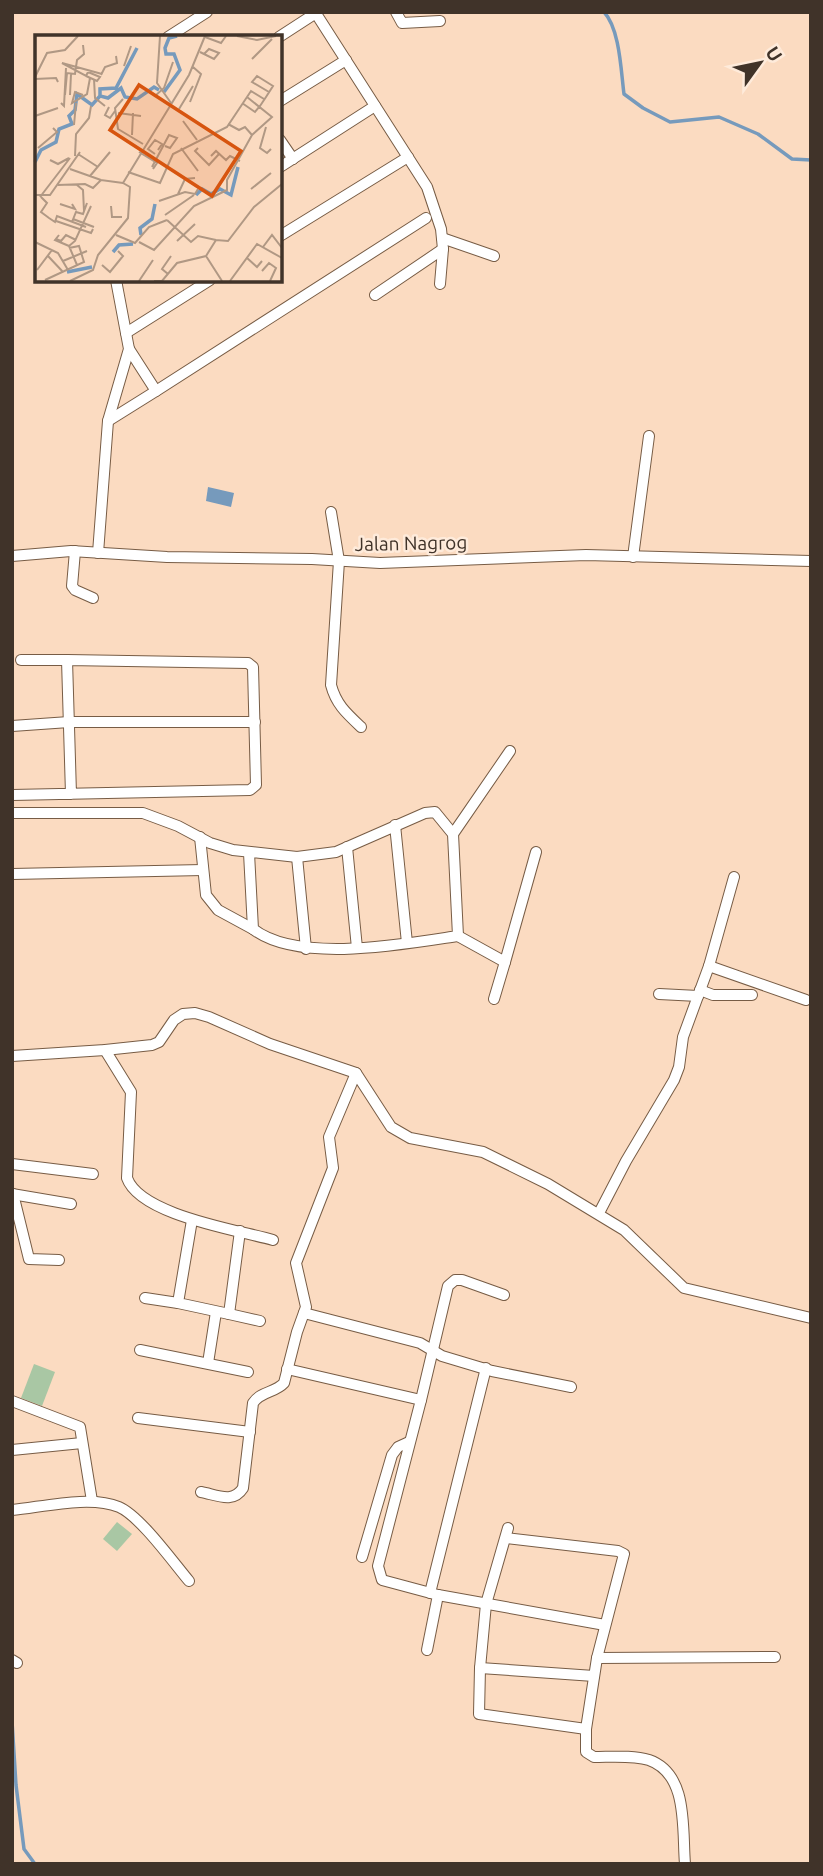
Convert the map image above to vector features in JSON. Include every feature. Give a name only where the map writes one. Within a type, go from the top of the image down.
[{"type":"street","points":[[181,12],[188,24]]},
{"type":"street","points":[[171,35],[207,12]]},
{"type":"street","points":[[396,12],[402,23],[440,20]]},
{"type":"street","points":[[282,35],[315,13],[408,157],[433,199],[443,243],[440,284]]},
{"type":"street","points":[[282,100],[346,60]]},
{"type":"street","points":[[282,166],[375,106]]},
{"type":"street","points":[[282,143],[293,159]]},
{"type":"street","points":[[282,235],[408,157]]},
{"type":"street","points":[[108,421],[426,218]]},
{"type":"street","points":[[443,243],[494,256]]},
{"type":"street","points":[[375,295],[443,243]]},
{"type":"street","points":[[116,282],[129,349],[156,391]]},
{"type":"street","points":[[126,333],[207,282]]},
{"type":"street","points":[[97,552],[108,421],[129,349]]},
{"type":"street","points":[[633,557],[649,436]]},
{"type":"street","points":[[331,512],[339,561],[331,685],[341,709],[361,727]]},
{"type":"street","points":[[75,551],[72,586],[93,598]]},
{"type":"street","name":"Jalan Nagrog","points":[[12,556],[75,551],[179,558],[380,563],[548,556],[811,561]]},
{"type":"street","points":[[12,795],[250,790],[256,785],[254,671],[248,663],[21,660]]},
{"type":"street","points":[[67,660],[71,794]]},
{"type":"street","points":[[12,726],[69,722],[255,722]]},
{"type":"street","points":[[453,834],[510,751]]},
{"type":"street","points":[[12,813],[143,813],[200,837],[249,853],[297,857],[335,852],[425,813],[435,812],[453,834],[458,936]]},
{"type":"street","points":[[395,825],[407,943]]},
{"type":"street","points":[[200,837],[205,890],[213,905],[284,944],[306,949],[357,948],[458,936],[505,962]]},
{"type":"street","points":[[347,847],[357,948]]},
{"type":"street","points":[[494,999],[536,852]]},
{"type":"street","points":[[249,853],[253,929]]},
{"type":"street","points":[[297,857],[306,949]]},
{"type":"street","points":[[12,874],[203,870]]},
{"type":"street","points":[[599,1213],[625,1161],[674,1080],[679,1067],[683,1037],[709,966],[734,877]]},
{"type":"street","points":[[709,966],[806,1000]]},
{"type":"street","points":[[659,994],[752,995]]},
{"type":"street","points":[[12,1056],[156,1044],[178,1016],[188,1012],[209,1017],[270,1044],[356,1073],[391,1127],[398,1132],[410,1138],[487,1154],[548,1184],[631,1235],[684,1288],[811,1318]]},
{"type":"street","points":[[105,1050],[131,1092],[130,1184],[157,1205],[192,1220],[273,1240]]},
{"type":"street","points":[[201,1492],[231,1498],[238,1495],[243,1488],[253,1403],[260,1394],[282,1386],[306,1303],[296,1264],[333,1168],[329,1137],[356,1073]]},
{"type":"street","points":[[12,1164],[93,1174]]},
{"type":"street","points":[[59,1260],[29,1259],[13,1194],[71,1204]]},
{"type":"street","points":[[178,1303],[192,1220]]},
{"type":"street","points":[[229,1314],[240,1231]]},
{"type":"street","points":[[504,1295],[462,1280],[447,1286],[379,1572],[382,1580],[434,1594],[605,1625]]},
{"type":"street","points":[[145,1298],[260,1321]]},
{"type":"street","points":[[208,1363],[216,1312]]},
{"type":"street","points":[[304,1313],[420,1343],[442,1356],[485,1368],[571,1387]]},
{"type":"street","points":[[140,1350],[248,1372]]},
{"type":"street","points":[[428,1650],[434,1594],[485,1368]]},
{"type":"street","points":[[287,1369],[421,1400]]},
{"type":"street","points":[[12,1401],[80,1427],[92,1501]]},
{"type":"street","points":[[138,1418],[250,1432]]},
{"type":"street","points":[[362,1558],[392,1455],[398,1447],[409,1442]]},
{"type":"street","points":[[12,1450],[82,1443]]},
{"type":"street","points":[[12,1510],[92,1501],[121,1507],[146,1530],[189,1581]]},
{"type":"street","points":[[586,1729],[479,1714],[486,1604],[507,1533],[624,1554],[597,1658],[586,1729],[586,1750],[589,1755],[648,1759],[664,1768],[672,1777],[678,1792],[685,1864]]},
{"type":"street","points":[[597,1658],[775,1657]]},
{"type":"street","points":[[480,1668],[594,1676]]},
{"type":"green space","points":[[34,1364],[55,1372],[42,1406],[21,1398]]},
{"type":"green space","points":[[117,1522],[132,1534],[117,1551],[103,1539]]},
{"type":"water","points":[[208,487],[234,493],[231,507],[206,501]]},
{"type":"waterway","points":[[604,12],[617,40],[624,94],[643,108],[670,122],[719,117],[758,134],[792,159],[811,160]]},
{"type":"waterway","points":[[12,1721],[24,1849],[35,1864]]}]
